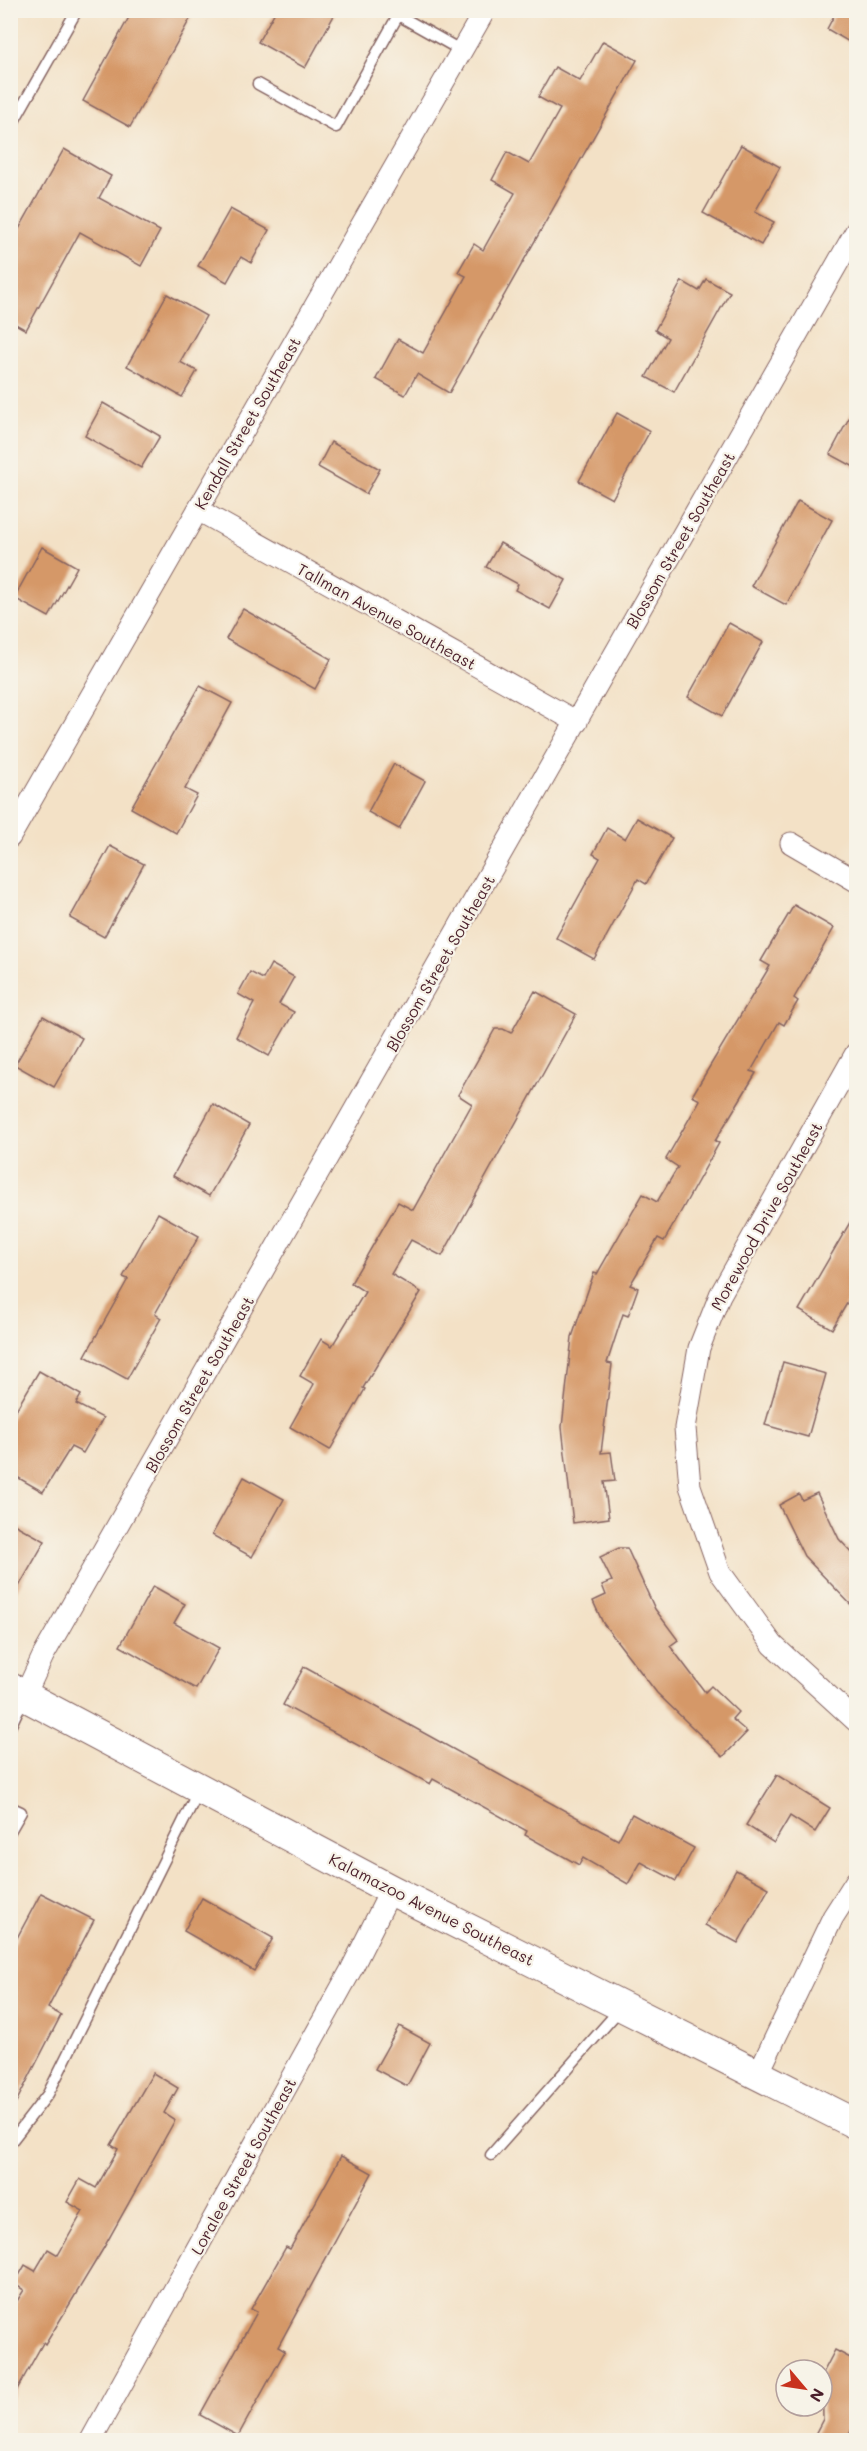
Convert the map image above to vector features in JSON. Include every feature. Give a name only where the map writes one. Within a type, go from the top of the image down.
[{"type":"main road","name":"Kalamazoo Avenue Southeast","points":[[18,1691],[391,1890],[856,2124]]},
{"type":"street","name":"Kendall Street Southeast","points":[[10,837],[485,10]]},
{"type":"street","name":"Blossom Street Southeast","points":[[18,1691],[49,1646],[856,231]]},
{"type":"street","name":"Tallman Avenue Southeast","points":[[198,510],[576,722]]},
{"type":"street","points":[[791,843],[856,881]]},
{"type":"street","name":"Morewood Drive Southeast","points":[[856,1053],[720,1295],[699,1348],[685,1428],[690,1485],[720,1572],[773,1645],[856,1721]]},
{"type":"street","points":[[758,2074],[833,1917],[856,1881]]},
{"type":"street","name":"Loralee Street Southeast","points":[[91,2440],[351,1970],[391,1890]]},
{"type":"lane","points":[[10,128],[77,10]]},
{"type":"lane","points":[[258,84],[336,127],[400,13],[462,51]]},
{"type":"lane","points":[[10,1726],[18,1691]]},
{"type":"lane","points":[[10,2143],[48,2094],[200,1787]]},
{"type":"lane","points":[[10,1807],[21,1812],[10,1831]]},
{"type":"lane","points":[[491,2155],[623,2005]]},
{"type":"building","points":[[133,10],[195,10],[130,127],[83,101]]},
{"type":"building","points":[[276,10],[337,10],[305,68],[258,42]]},
{"type":"building","points":[[837,10],[856,10],[856,46],[827,29]]},
{"type":"building","points":[[603,41],[637,60],[449,393],[417,374],[405,395],[376,379],[398,339],[423,353],[466,276],[458,272],[474,244],[483,250],[515,193],[492,180],[507,152],[529,164],[560,109],[538,97],[555,67],[580,81]]},
{"type":"building","points":[[741,145],[780,167],[755,212],[774,222],[761,245],[703,213]]},
{"type":"building","points":[[64,149],[111,176],[99,198],[160,231],[141,266],[80,232],[26,330],[10,321],[10,245]]},
{"type":"building","points":[[230,209],[269,230],[251,263],[241,257],[227,282],[198,266]]},
{"type":"building","points":[[706,279],[730,292],[674,392],[646,377],[668,338],[655,330],[682,281],[699,291]]},
{"type":"building","points":[[167,294],[206,316],[180,362],[197,371],[182,397],[127,366]]},
{"type":"building","points":[[103,403],[160,436],[141,468],[85,436]]},
{"type":"building","points":[[856,405],[856,468],[830,454]]},
{"type":"building","points":[[617,413],[650,431],[612,499],[579,481]]},
{"type":"building","points":[[331,442],[380,469],[366,494],[318,467]]},
{"type":"building","points":[[798,501],[832,520],[786,605],[751,586]]},
{"type":"building","points":[[500,543],[566,580],[550,609],[515,590],[518,584],[486,567]]},
{"type":"building","points":[[42,547],[77,567],[49,617],[14,598]]},
{"type":"building","points":[[243,609],[331,659],[315,689],[226,639]]},
{"type":"building","points":[[729,623],[763,642],[722,716],[688,697]]},
{"type":"building","points":[[200,686],[232,703],[185,789],[197,795],[176,833],[131,808]]},
{"type":"building","points":[[394,764],[425,781],[399,829],[368,812]]},
{"type":"building","points":[[637,818],[672,838],[646,884],[638,879],[594,959],[556,938],[600,858],[593,854],[607,828],[625,839]]},
{"type":"building","points":[[110,846],[144,864],[104,937],[70,918]]},
{"type":"building","points":[[794,905],[834,928],[794,998],[798,1001],[784,1025],[779,1022],[751,1071],[756,1073],[715,1141],[719,1143],[679,1215],[664,1241],[658,1238],[630,1285],[638,1288],[628,1316],[623,1314],[607,1363],[612,1364],[601,1453],[611,1452],[615,1481],[604,1482],[609,1518],[573,1523],[562,1427],[572,1337],[594,1273],[597,1274],[643,1194],[657,1202],[678,1167],[666,1159],[700,1100],[692,1096],[770,966],[761,961]]},
{"type":"building","points":[[271,964],[294,977],[279,1004],[294,1012],[269,1056],[236,1037],[254,1003],[238,994],[250,972],[263,979]]},
{"type":"building","points":[[535,991],[576,1014],[442,1256],[411,1240],[391,1274],[421,1292],[363,1388],[365,1389],[330,1450],[290,1427],[314,1384],[300,1376],[321,1339],[332,1346],[365,1292],[351,1283],[398,1202],[413,1210],[472,1104],[458,1095],[495,1029],[503,1029],[511,1033]]},
{"type":"building","points":[[43,1016],[82,1038],[54,1087],[15,1065]]},
{"type":"building","points":[[213,1104],[249,1125],[209,1196],[173,1176]]},
{"type":"building","points":[[856,1212],[856,1288],[832,1329],[799,1310]]},
{"type":"building","points":[[158,1213],[199,1236],[155,1314],[161,1318],[127,1379],[85,1356],[128,1279],[123,1277]]},
{"type":"building","points":[[783,1362],[826,1374],[808,1437],[765,1425]]},
{"type":"building","points":[[39,1371],[81,1395],[76,1404],[103,1418],[83,1453],[71,1447],[43,1492],[10,1473],[10,1420]]},
{"type":"building","points":[[244,1477],[284,1499],[252,1557],[212,1535]]},
{"type":"building","points":[[817,1493],[839,1539],[856,1557],[856,1610],[804,1556],[779,1505],[799,1494],[802,1500]]},
{"type":"building","points":[[10,1522],[45,1541],[10,1602]]},
{"type":"building","points":[[619,1548],[627,1548],[655,1609],[678,1640],[670,1646],[705,1692],[711,1686],[738,1712],[732,1719],[747,1732],[723,1757],[657,1693],[603,1623],[593,1601],[606,1595],[602,1585],[612,1581],[600,1557]]},
{"type":"building","points":[[153,1586],[185,1604],[174,1623],[219,1648],[196,1689],[120,1646]]},
{"type":"building","points":[[304,1667],[618,1840],[632,1814],[694,1848],[676,1881],[641,1862],[628,1884],[583,1858],[579,1865],[525,1835],[527,1831],[433,1779],[430,1784],[283,1705]]},
{"type":"building","points":[[777,1775],[830,1808],[815,1832],[790,1816],[774,1843],[746,1825]]},
{"type":"building","points":[[736,1870],[769,1888],[738,1943],[705,1925]]},
{"type":"building","points":[[41,1893],[94,1920],[48,2008],[61,2015],[10,2114],[10,1951]]},
{"type":"building","points":[[202,1898],[273,1938],[254,1971],[184,1931]]},
{"type":"building","points":[[399,2026],[430,2043],[407,2086],[375,2069]]},
{"type":"building","points":[[153,2073],[178,2088],[164,2113],[175,2120],[103,2249],[45,2345],[43,2343],[10,2402],[10,2312],[24,2290],[14,2284],[25,2265],[35,2271],[48,2249],[58,2255],[83,2211],[67,2202],[80,2179],[96,2188],[118,2149],[111,2145]]},
{"type":"building","points":[[341,2156],[372,2173],[278,2347],[285,2351],[238,2436],[200,2415],[257,2312],[251,2309],[286,2247],[290,2249]]},
{"type":"building","points":[[835,2350],[856,2361],[856,2420],[846,2440],[812,2440],[823,2418],[834,2418],[834,2358],[831,2358]]}]
